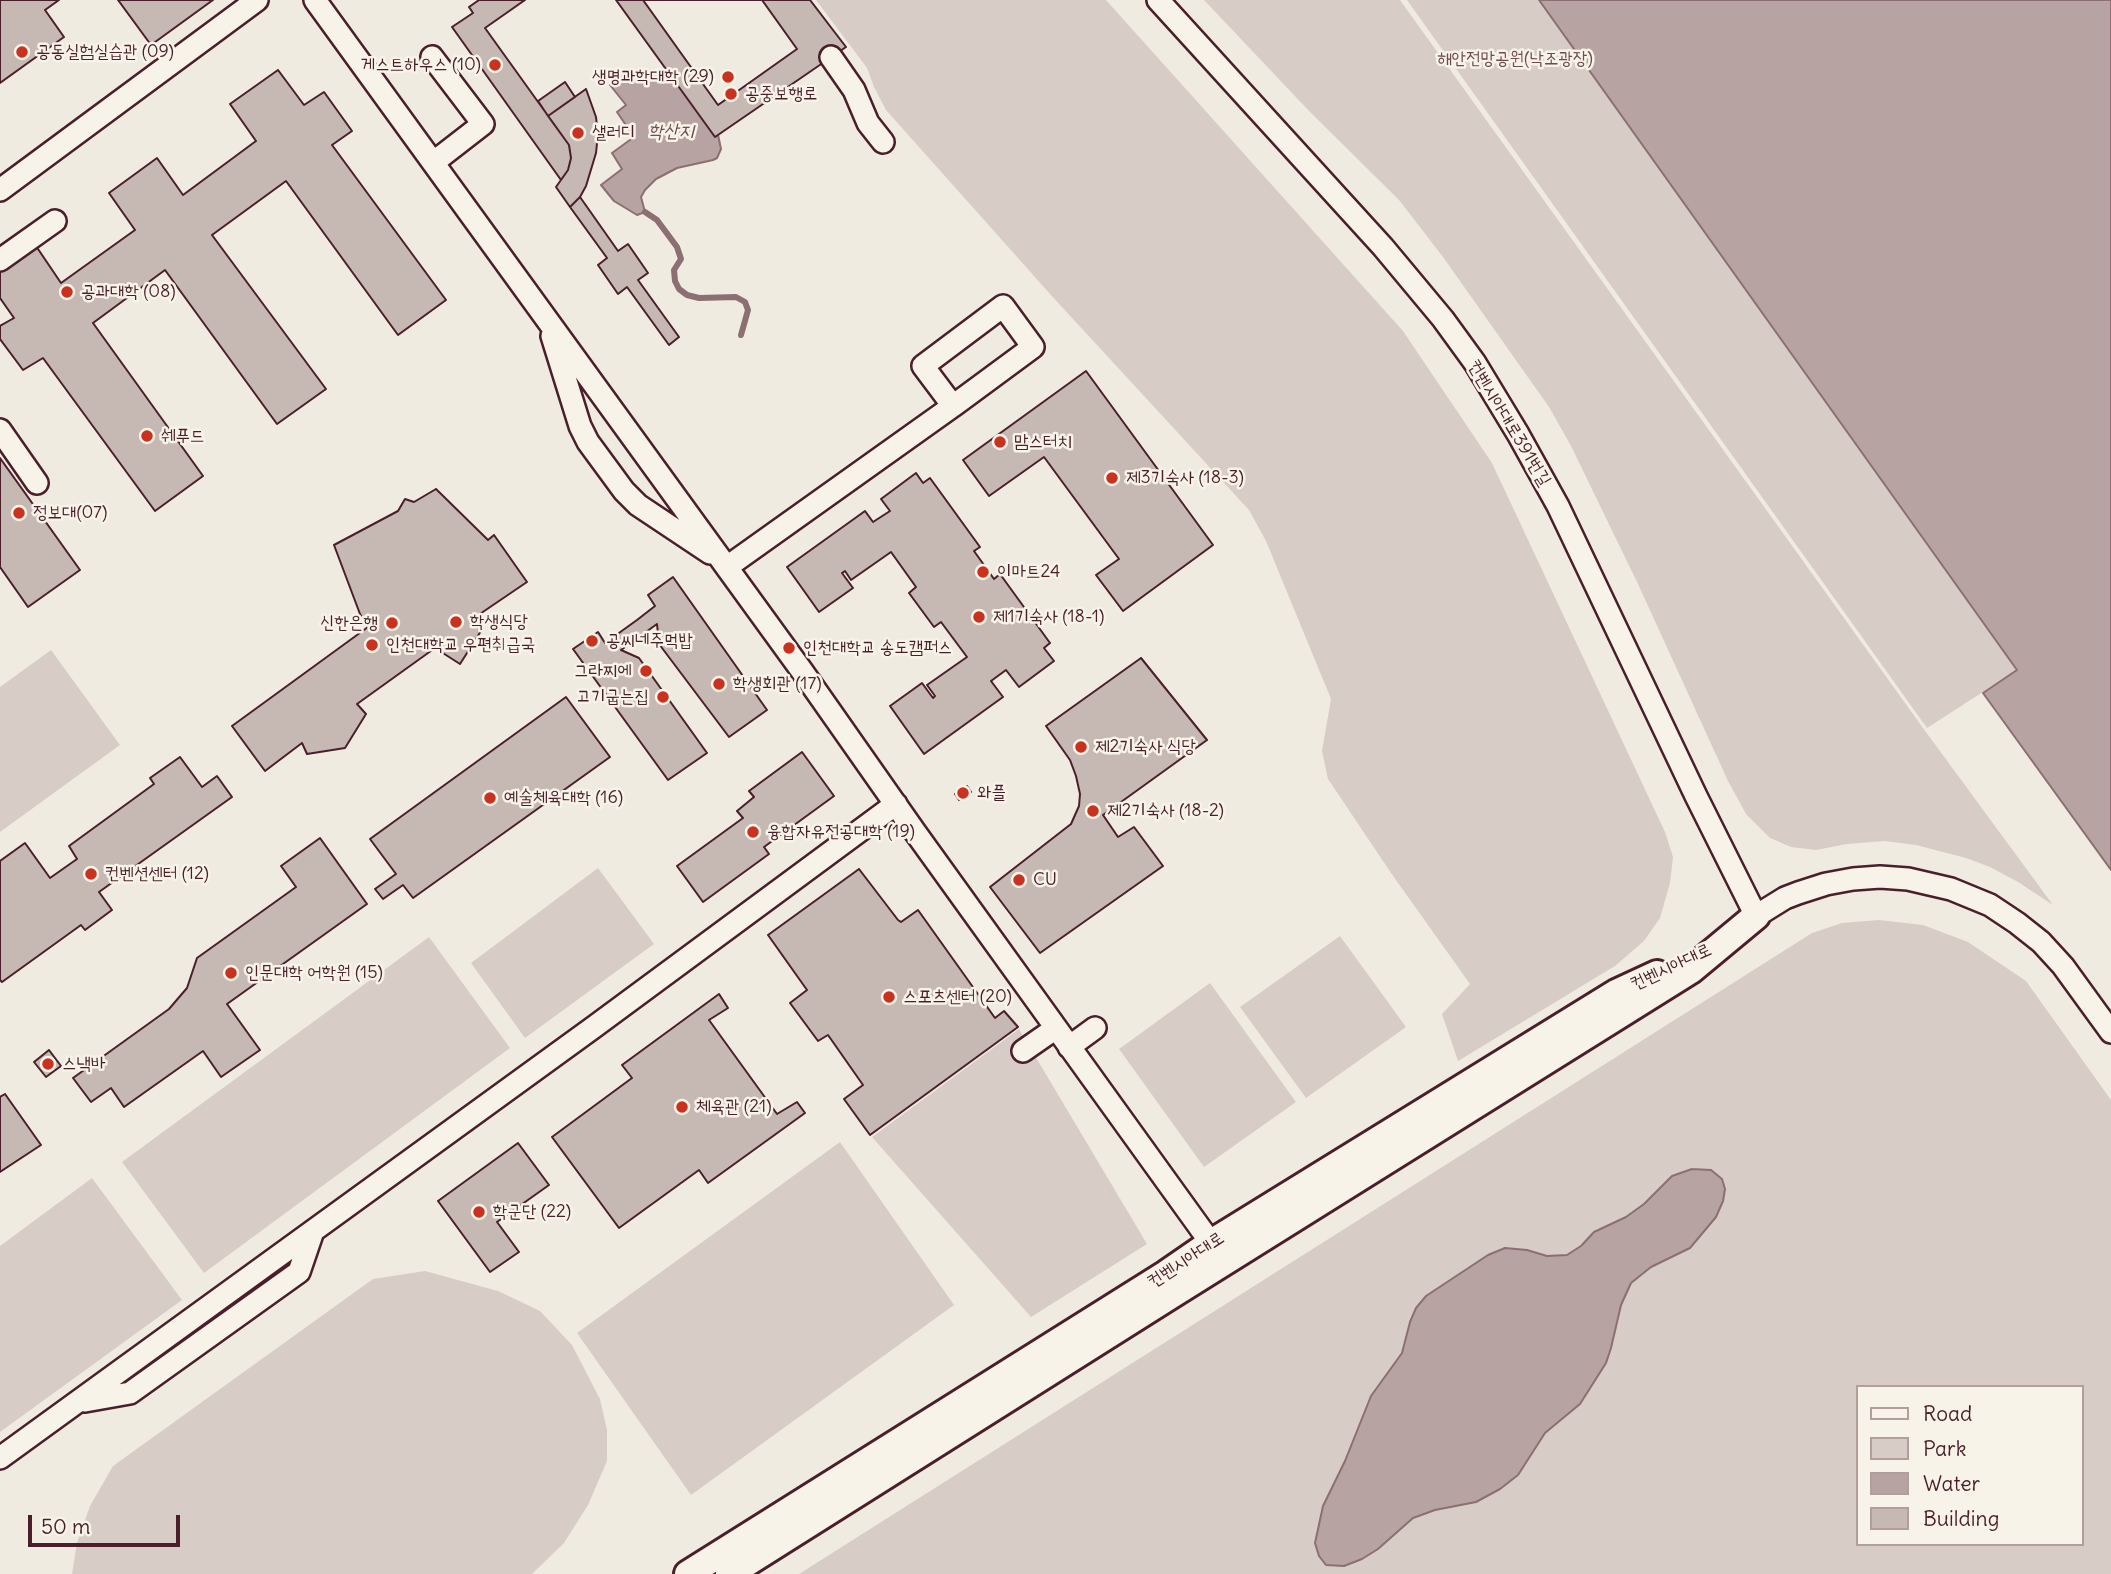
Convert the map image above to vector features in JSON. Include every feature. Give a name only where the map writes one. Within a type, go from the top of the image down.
[{"type":"main road","points":[[1725,942],[1756,916]]},
{"type":"main road","name":"컨벤시아대로","points":[[688,1574],[1166,1274],[1211,1243],[1616,993],[1725,942]]},
{"type":"main road","name":"컨벤시아대로","points":[[729,1574],[1691,970],[1725,942]]},
{"type":"street","points":[[0,190],[257,0]]},
{"type":"street","points":[[315,0],[724,563],[1211,1243]]},
{"type":"street","name":"컨벤시아대로391번길","points":[[1158,0],[1383,247],[1443,319],[1475,363],[1558,506],[1701,807],[1756,916]]},
{"type":"street","points":[[432,57],[483,124],[434,162]]},
{"type":"street","points":[[831,57],[854,90],[867,123],[883,142]]},
{"type":"street","points":[[0,260],[55,221]]},
{"type":"street","points":[[724,563],[953,406],[1033,347],[1003,306],[923,366],[953,406]]},
{"type":"street","points":[[548,320],[580,426],[588,442],[624,491],[638,505],[724,563]]},
{"type":"street","points":[[0,430],[37,483]]},
{"type":"street","points":[[0,1458],[896,804]]},
{"type":"street","points":[[1756,916],[1798,893],[1853,879],[1908,879],[1951,889],[1990,905],[2040,942],[2063,967],[2111,1032]]},
{"type":"street","points":[[1023,1051],[1056,1028]]},
{"type":"street","points":[[1069,1046],[1095,1028]]},
{"type":"green space","points":[[816,0],[1106,0],[1403,331],[1492,463],[1665,832],[1673,857],[1670,883],[1660,918],[1644,941],[1615,966],[1458,1061],[1442,1014],[1470,984],[1328,779],[1322,751],[1331,699],[1266,541],[1249,510],[1050,294],[886,110],[867,68]]},
{"type":"green space","points":[[1204,0],[1400,0],[2053,905],[2018,882],[1966,858],[1916,845],[1885,841],[1816,850],[1791,847],[1770,838],[1746,814],[1728,781],[1638,584],[1571,446],[1549,407],[1443,257],[1399,200],[1310,112]]},
{"type":"green space","name":"해안전망공원(낙조광장)","points":[[1407,0],[1539,0],[2017,670],[1927,728]]},
{"type":"green space","points":[[51,650],[120,745],[0,832],[0,687]]},
{"type":"green space","points":[[598,868],[654,944],[525,1038],[471,963]]},
{"type":"green space","points":[[1879,920],[1923,925],[1968,942],[2026,981],[2111,1100],[2111,1574],[799,1574],[1812,933],[1842,923]]},
{"type":"green space","points":[[1340,936],[1406,1027],[1306,1098],[1240,1007]]},
{"type":"green space","points":[[429,937],[510,1048],[204,1273],[122,1162]]},
{"type":"green space","points":[[1210,983],[1296,1102],[1204,1167],[1119,1049]]},
{"type":"green space","points":[[1019,1029],[1147,1244],[1031,1317],[872,1137]]},
{"type":"green space","points":[[840,1142],[954,1305],[691,1495],[577,1333]]},
{"type":"green space","points":[[92,1178],[182,1300],[0,1432],[0,1246]]},
{"type":"green space","points":[[425,1271],[498,1291],[540,1311],[572,1345],[600,1399],[607,1430],[607,1461],[588,1505],[564,1543],[532,1574],[72,1574],[77,1543],[90,1506],[113,1466],[373,1279]]},
{"type":"water","points":[[1539,0],[2111,0],[2111,870],[1983,693],[2017,670]]},
{"type":"water","name":"학산지","points":[[660,71],[683,87],[717,130],[721,149],[713,160],[677,168],[656,179],[641,197],[645,212],[637,215],[614,201],[601,185],[622,169],[612,153],[634,137],[617,112],[626,105],[610,85],[628,72]]},
{"type":"water","points":[[1692,1169],[1711,1170],[1722,1179],[1725,1189],[1716,1217],[1690,1248],[1651,1267],[1631,1283],[1621,1305],[1606,1363],[1580,1404],[1545,1433],[1518,1475],[1476,1502],[1435,1510],[1413,1518],[1378,1549],[1362,1559],[1344,1566],[1326,1565],[1319,1556],[1315,1543],[1323,1506],[1345,1461],[1371,1396],[1402,1353],[1410,1322],[1416,1308],[1426,1296],[1488,1255],[1505,1248],[1527,1250],[1547,1256],[1567,1255],[1581,1246],[1594,1232],[1626,1217],[1644,1204],[1672,1176]]},
{"type":"building","name":"공동실험실습관 (09)","points":[[0,0],[59,0],[45,10],[64,37],[0,83]]},
{"type":"building","name":"공동실험실습관 (09)","points":[[118,0],[213,0],[151,45]]},
{"type":"building","name":"게스트하우스 (10)","points":[[479,0],[525,0],[485,28],[569,145],[571,158],[568,170],[561,180],[452,27],[473,13],[469,7]]},
{"type":"building","name":"공중보행로","points":[[616,0],[810,0],[846,47],[715,137]]},
{"type":"building","name":"생명과학대학 (29)","points":[[643,0],[762,0],[797,49],[718,105]]},
{"type":"building","name":"공과대학 (08)","points":[[278,70],[304,105],[324,92],[352,131],[332,145],[446,300],[398,335],[286,181],[212,235],[326,389],[277,424],[165,270],[93,323],[203,476],[155,511],[43,358],[23,370],[0,339],[0,326],[14,318],[0,298],[0,272],[36,246],[61,283],[135,230],[109,193],[157,158],[183,195],[256,141],[230,104]]},
{"type":"building","points":[[565,82],[575,97],[548,116],[538,101]]},
{"type":"building","points":[[586,89],[596,117],[596,153],[586,186],[570,207],[556,187],[568,170],[571,158],[569,145],[548,116]]},
{"type":"building","points":[[580,197],[618,251],[628,244],[648,273],[638,280],[679,337],[669,345],[627,287],[618,294],[598,265],[607,258],[570,207]]},
{"type":"building","name":"제3기숙사 (18-3)","points":[[1086,371],[1213,545],[1123,611],[1096,575],[1119,559],[1044,457],[989,496],[963,460]]},
{"type":"building","name":"정보대(07)","points":[[0,458],[80,570],[28,607],[0,567]]},
{"type":"building","name":"제1기숙사 (18-1)","points":[[916,473],[923,483],[930,478],[980,547],[974,551],[994,579],[1000,574],[1050,643],[1044,648],[1054,661],[1019,687],[1006,670],[991,681],[1003,697],[924,754],[890,706],[922,683],[933,698],[935,696],[927,685],[967,657],[941,622],[934,627],[909,593],[916,587],[891,552],[851,580],[845,571],[842,573],[853,588],[819,612],[787,567],[865,511],[873,522],[890,511],[881,499]]},
{"type":"building","points":[[436,489],[488,540],[494,535],[527,582],[471,620],[481,631],[460,664],[435,648],[357,704],[366,714],[345,748],[307,754],[302,743],[265,771],[232,726],[368,627],[360,614],[334,545],[398,511],[405,499],[414,502]]},
{"type":"building","name":"학생회관 (17)","points":[[673,577],[767,710],[729,737],[659,644],[657,624],[621,650],[639,658],[707,753],[668,780],[573,649],[598,632],[605,643],[637,620],[655,606],[648,595]]},
{"type":"building","name":"제2기숙사 (18-2)","points":[[1141,658],[1207,740],[1103,815],[1118,837],[1134,827],[1163,866],[1040,953],[990,887],[1071,824],[1079,806],[1080,794],[1070,760],[1046,726]]},
{"type":"building","name":"예술체육대학 (16)","points":[[566,697],[610,757],[413,898],[403,885],[383,899],[375,889],[396,874],[370,839]]},
{"type":"building","name":"융합자유전공대학 (19)","points":[[802,752],[834,796],[764,847],[769,854],[703,902],[677,866],[743,818],[737,811],[754,797],[749,791]]},
{"type":"building","name":"컨벤션센터 (12)","points":[[180,757],[202,787],[217,776],[232,797],[99,892],[112,910],[85,930],[81,925],[2,982],[0,861],[25,843],[50,878],[77,859],[69,846],[154,784],[150,778]]},
{"type":"building","name":"와플","points":[[967,786],[971,792],[959,800],[955,794]]},
{"type":"building","name":"인문대학 어학원 (15)","points":[[320,838],[367,904],[227,1004],[260,1050],[221,1077],[203,1051],[124,1107],[111,1088],[91,1102],[73,1078],[169,1009],[187,988],[197,958],[296,887],[281,866]]},
{"type":"building","name":"스포츠센터 (20)","points":[[859,869],[898,920],[901,922],[918,910],[995,1018],[1004,1011],[1018,1027],[870,1135],[844,1099],[863,1085],[828,1035],[818,1041],[790,1003],[807,990],[768,935]]},
{"type":"building","name":"체육관 (21)","points":[[719,994],[728,1008],[709,1020],[777,1114],[797,1102],[805,1113],[708,1183],[699,1170],[619,1228],[552,1137],[632,1078],[622,1065]]},
{"type":"building","name":"스낵바","points":[[49,1050],[61,1066],[46,1077],[34,1062]]},
{"type":"building","points":[[5,1094],[41,1145],[0,1172],[0,1097]]},
{"type":"building","name":"학군단 (22)","points":[[518,1143],[549,1185],[497,1222],[519,1252],[490,1272],[438,1201]]},
{"type":"waterway","points":[[645,212],[657,220],[677,247],[681,259],[674,270],[679,289],[687,295],[699,298],[736,297],[745,302],[748,310],[741,335]]},
{"type":"place","name":"공동실험실습관 (09)","points":[[22,52]]},
{"type":"place","name":"게스트하우스 (10)","points":[[495,65]]},
{"type":"place","name":"생명과학대학 (29)","points":[[728,77]]},
{"type":"place","name":"공중보행로","points":[[731,94]]},
{"type":"place","name":"샐러디","points":[[578,133]]},
{"type":"place","name":"공과대학 (08)","points":[[67,292]]},
{"type":"place","name":"쉐푸드","points":[[147,436]]},
{"type":"place","name":"맘스터치","points":[[1000,442]]},
{"type":"place","name":"제3기숙사 (18-3)","points":[[1112,478]]},
{"type":"place","name":"정보대(07)","points":[[19,513]]},
{"type":"place","name":"이마트24","points":[[983,572]]},
{"type":"place","name":"제1기숙사 (18-1)","points":[[979,617]]},
{"type":"place","name":"학생식당","points":[[456,622]]},
{"type":"place","name":"신한은행","points":[[392,623]]},
{"type":"place","name":"공씨네주먹밥","points":[[592,641]]},
{"type":"place","name":"인천대학교 우편취급국","points":[[372,645]]},
{"type":"place","name":"인천대학교 송도캠퍼스","points":[[789,648]]},
{"type":"place","name":"그라찌에","points":[[646,671]]},
{"type":"place","name":"학생회관 (17)","points":[[719,684]]},
{"type":"place","name":"고기굽는집","points":[[663,697]]},
{"type":"place","name":"제2기숙사 식당","points":[[1081,747]]},
{"type":"place","name":"와플","points":[[963,793]]},
{"type":"place","name":"예술체육대학 (16)","points":[[490,798]]},
{"type":"place","name":"제2기숙사 (18-2)","points":[[1093,811]]},
{"type":"place","name":"융합자유전공대학 (19)","points":[[753,832]]},
{"type":"place","name":"컨벤션센터 (12)","points":[[91,874]]},
{"type":"place","name":"CU","points":[[1019,880]]},
{"type":"place","name":"인문대학 어학원 (15)","points":[[231,973]]},
{"type":"place","name":"스포츠센터 (20)","points":[[889,997]]},
{"type":"place","name":"스낵바","points":[[48,1064]]},
{"type":"place","name":"체육관 (21)","points":[[682,1107]]},
{"type":"place","name":"학군단 (22)","points":[[479,1212]]}]
